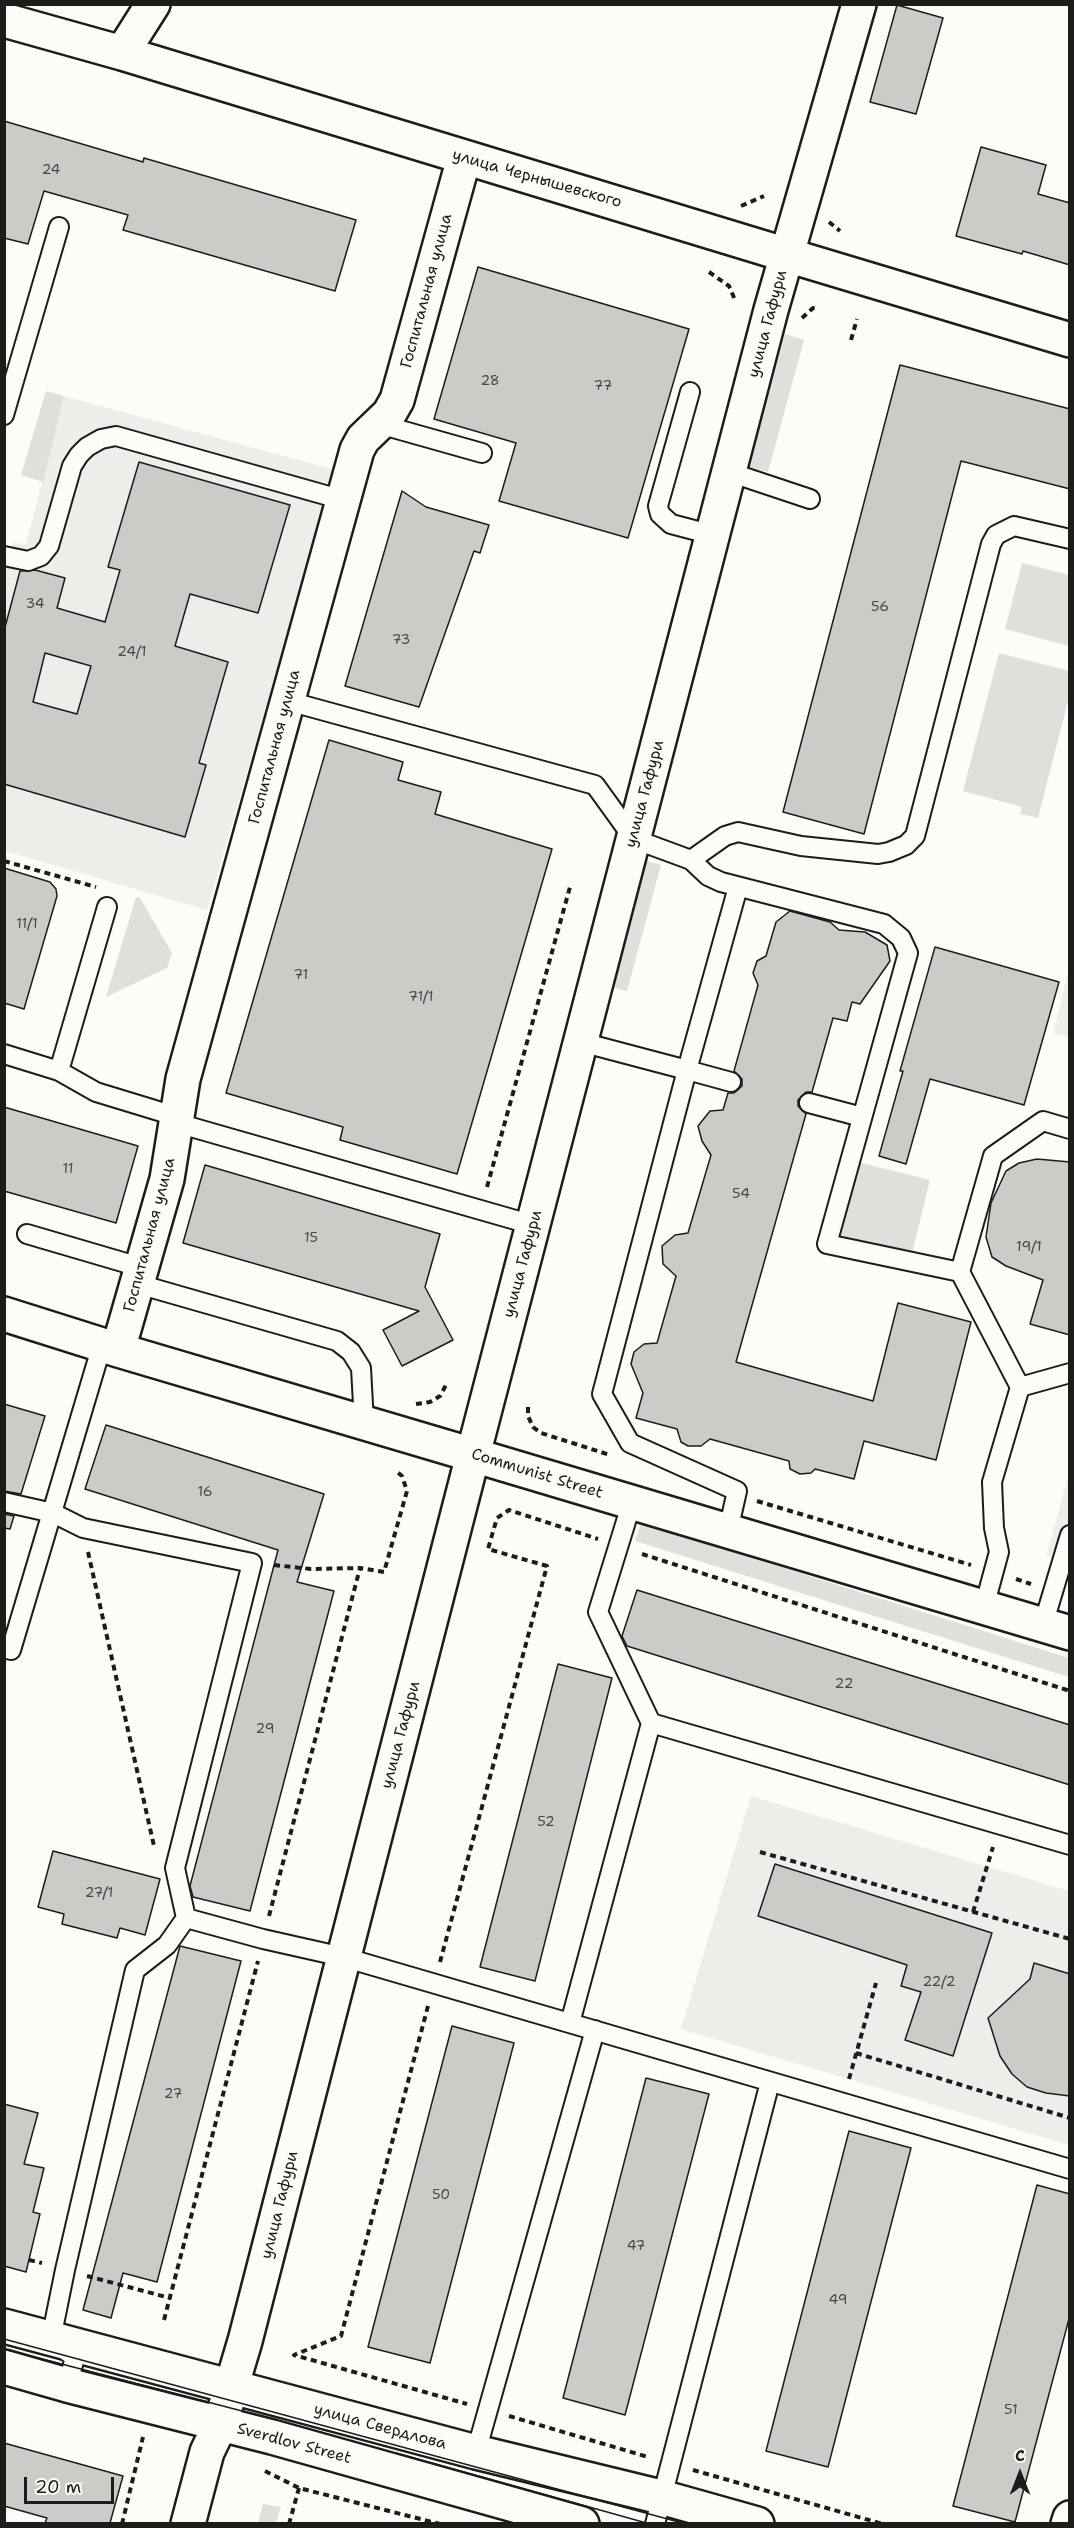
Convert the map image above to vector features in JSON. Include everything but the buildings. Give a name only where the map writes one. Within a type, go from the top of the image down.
[{"type":"street","points":[[122,53],[153,4]]},
{"type":"street","name":"улица Гафури","points":[[188,2523],[207,2452],[220,2425],[232,2387],[712,535],[787,255],[859,4]]},
{"type":"street","name":"улица Чернышевского","points":[[4,20],[122,53],[1070,340]]},
{"type":"street","name":"Госпитальная улица","points":[[110,1348],[140,1276],[169,1170],[185,1073],[357,450],[363,439],[389,414],[397,400],[464,158]]},
{"type":"street","name":"Communist Street","points":[[4,1314],[110,1348],[1056,1629]]},
{"type":"street","name":"улица Свердлова","points":[[4,2326],[476,2452],[658,2510],[757,2523]]},
{"type":"street","name":"Sverdlov Street","points":[[4,2367],[283,2440],[502,2513],[582,2523]]},
{"type":"street","points":[[1068,2523],[1070,2518]]},
{"type":"lane","points":[[4,415],[59,228]]},
{"type":"lane","points":[[690,392],[658,506],[660,514],[671,524],[712,535]]},
{"type":"lane","points":[[379,424],[482,453]]},
{"type":"lane","points":[[4,556],[28,561],[41,556],[49,546],[72,466],[87,447],[101,439],[116,436],[343,500]]},
{"type":"lane","points":[[729,472],[810,499]]},
{"type":"lane","points":[[691,860],[725,836],[738,832],[751,833],[801,846],[878,854],[897,850],[906,845],[915,836],[991,544],[996,535],[1014,526],[1070,539]]},
{"type":"lane","points":[[288,701],[596,786],[633,839],[691,860],[712,878],[738,887],[884,924],[894,930],[905,944],[908,953],[827,1244],[960,1272]]},
{"type":"lane","points":[[728,1531],[737,1491],[630,1443],[602,1394],[687,1070],[738,887]]},
{"type":"lane","points":[[59,1071],[107,907]]},
{"type":"lane","points":[[581,1042],[731,1082]]},
{"type":"lane","points":[[4,1054],[59,1071],[96,1092],[177,1120],[533,1225]]},
{"type":"lane","points":[[809,1103],[862,1117]]},
{"type":"lane","points":[[984,1607],[999,1552],[996,1522],[987,1480],[1020,1387],[960,1272],[993,1156],[1043,1121],[1070,1129]]},
{"type":"lane","points":[[27,1234],[140,1276],[337,1341],[351,1352],[361,1368],[364,1423]]},
{"type":"lane","points":[[4,1648],[11,1650],[53,1513],[110,1348]]},
{"type":"lane","points":[[1020,1387],[1070,1373]]},
{"type":"lane","points":[[4,1502],[53,1513],[83,1528],[252,1563],[174,1868],[186,1918],[167,1945],[135,1970],[65,2270],[51,2339],[75,2358],[67,2385]]},
{"type":"lane","points":[[570,2023],[651,1723],[598,1612],[632,1502]]},
{"type":"lane","points":[[1056,1629],[1054,1591],[1070,1535]]},
{"type":"lane","points":[[651,1723],[1070,1845]]},
{"type":"lane","points":[[186,1918],[263,1939],[344,1957],[1070,2169]]},
{"type":"lane","points":[[476,2452],[595,2031]]},
{"type":"lane","points":[[658,2510],[771,2082]]},
{"type":"path","points":[[735,206],[742,207],[764,196]]},
{"type":"path","points":[[709,272],[729,286],[735,300]]},
{"type":"path","points":[[802,319],[813,308],[819,308]]},
{"type":"path","points":[[851,340],[857,319]]},
{"type":"path","points":[[4,861],[105,890],[110,897],[107,907]]},
{"type":"path","points":[[480,1211],[570,887]]},
{"type":"path","points":[[415,1404],[430,1402],[440,1396],[446,1385]]},
{"type":"path","points":[[528,1407],[531,1421],[541,1433],[617,1457]]},
{"type":"path","points":[[384,1572],[407,1491],[402,1476],[396,1471]]},
{"type":"path","points":[[737,1494],[1054,1591]]},
{"type":"path","points":[[883,2523],[294,2355],[341,2336],[547,1566],[489,1549],[497,1518],[509,1510],[1070,1691]]},
{"type":"path","points":[[83,1528],[154,1848]]},
{"type":"path","points":[[252,1563],[311,1569],[360,1568]]},
{"type":"path","points":[[974,1912],[999,1826]]},
{"type":"path","points":[[760,1852],[1070,1939]]},
{"type":"path","points":[[842,2103],[876,1983]]},
{"type":"path","points":[[856,2053],[1070,2118]]},
{"type":"path","points":[[29,2260],[170,2298]]},
{"type":"path","points":[[122,2523],[144,2434]]},
{"type":"path","points":[[265,2471],[299,2488],[440,2523]]},
{"type":"path","points":[[289,2523],[299,2488]]},
{"type":"shaded area","points":[[785,334],[804,340],[768,472],[749,467]]},
{"type":"shaded area","points":[[46,391],[64,396],[43,482],[21,475]]},
{"type":"shaded area","points":[[64,396],[335,470],[207,910],[5,851],[4,571],[13,542],[26,545]]},
{"type":"shaded area","points":[[1022,563],[1069,575],[1069,646],[1005,629]]},
{"type":"shaded area","points":[[999,653],[1069,671],[1069,697],[1038,818],[1020,814],[1022,807],[963,791]]},
{"type":"shaded area","points":[[644,860],[661,865],[627,991],[611,987]]},
{"type":"shaded area","points":[[136,897],[140,898],[172,953],[167,968],[106,997]]},
{"type":"shaded area","points":[[1069,970],[1070,1037],[1053,1033]]},
{"type":"shaded area","points":[[857,1162],[930,1180],[912,1253],[839,1235]]},
{"type":"shaded area","points":[[1069,1474],[1069,1563],[1046,1556]]},
{"type":"shaded area","points":[[641,1523],[1069,1658],[1069,1677],[635,1541]]},
{"type":"shaded area","points":[[751,1796],[1069,1891],[1069,2145],[681,2029]]},
{"type":"shaded area","points":[[263,2504],[281,2507],[276,2523],[258,2523]]},
{"type":"tram line","points":[[4,2339],[686,2524]]},
{"type":"tram line","points":[[4,2349],[269,2418]]},
{"type":"tram line","points":[[396,2453],[650,2524]]}]
